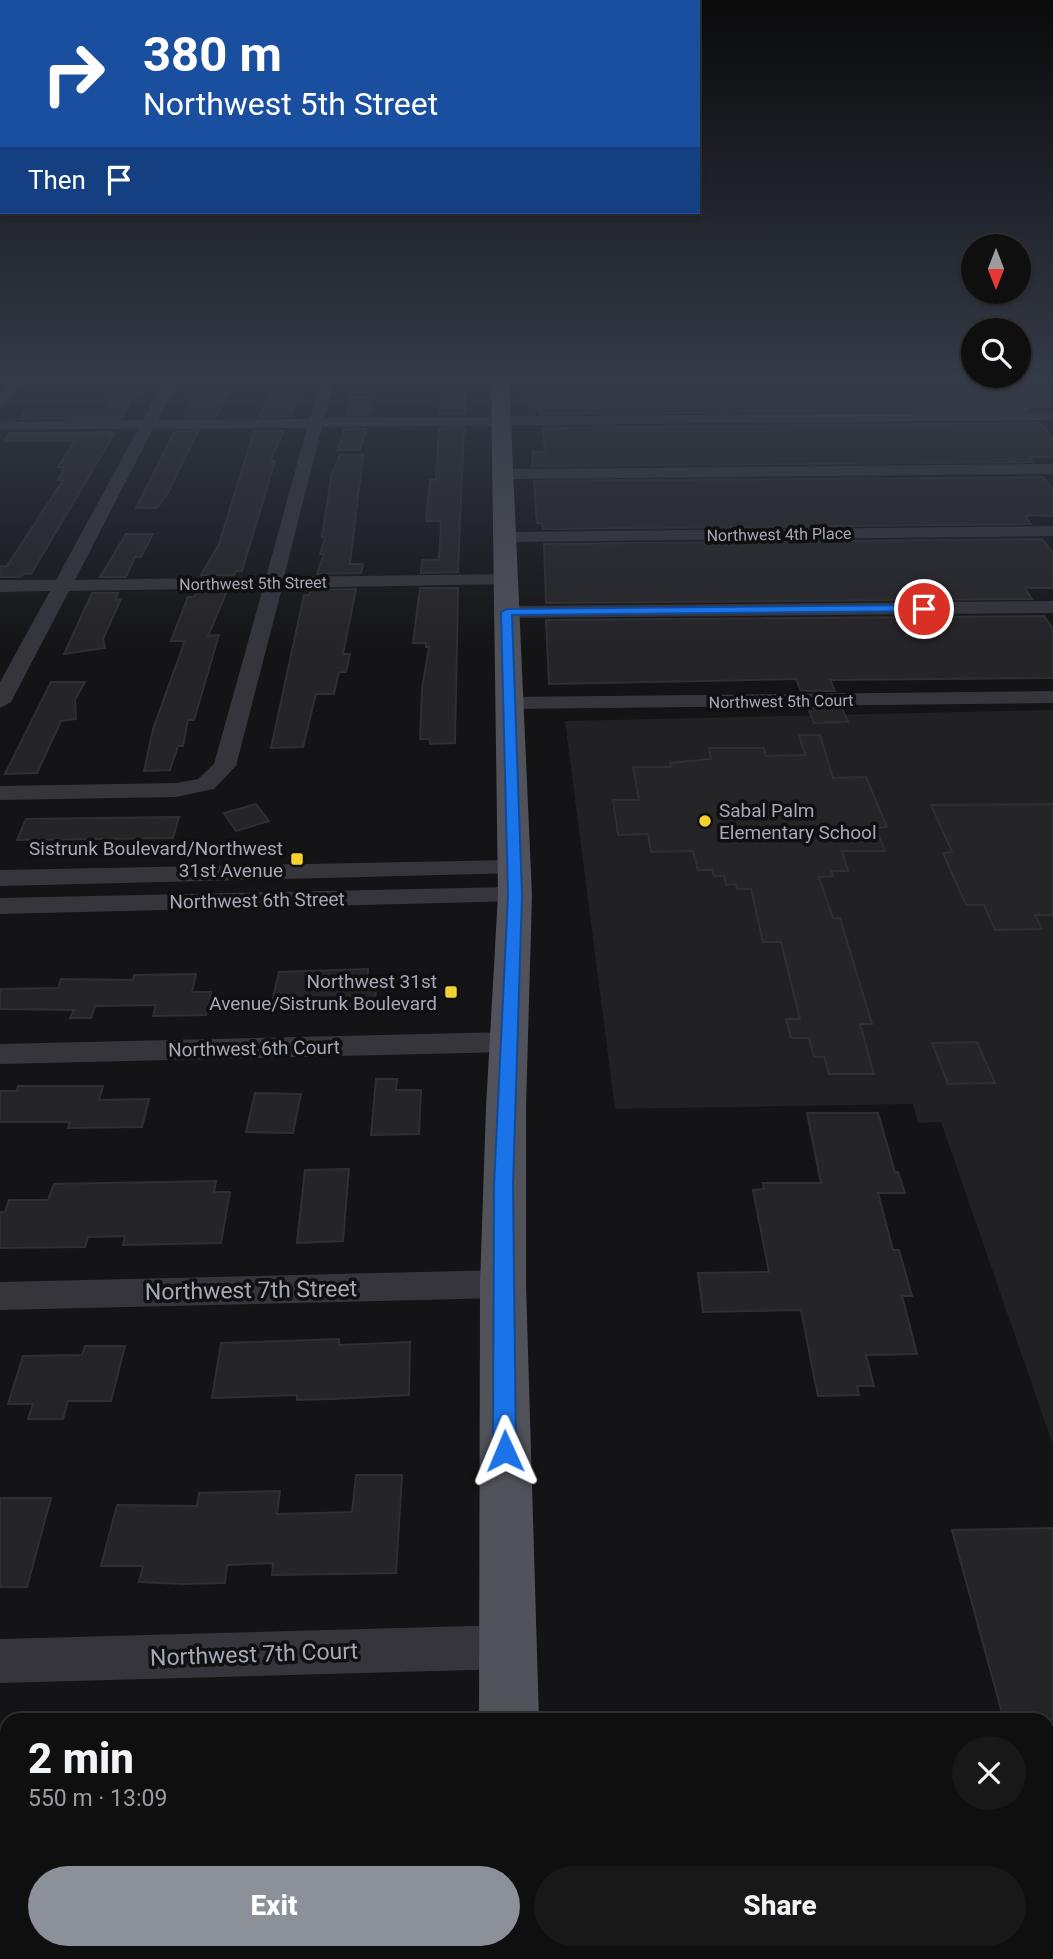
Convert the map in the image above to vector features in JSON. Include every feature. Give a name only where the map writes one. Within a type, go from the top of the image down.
[{"type":"main road","points":[[503,469],[515,882],[503,1284],[509,1713]]},
{"type":"street","points":[[0,702],[123,469]]},
{"type":"street","points":[[0,793],[176,790],[206,784],[225,766],[305,469]]},
{"type":"street","points":[[503,474],[1007,469]]},
{"type":"street","name":"Northwest 4th Place","points":[[505,537],[1053,531]]},
{"type":"street","name":"Northwest 5th Street","points":[[0,586],[506,580]]},
{"type":"street","points":[[507,612],[1053,607]]},
{"type":"street","name":"Northwest 5th Court","points":[[509,704],[1053,697]]},
{"type":"street","name":"Northwest 6th Street","points":[[0,878],[515,882]]},
{"type":"street","name":"Northwest 6th Street","points":[[0,906],[515,882]]},
{"type":"street","name":"Northwest 6th Court","points":[[0,1054],[509,1042]]},
{"type":"street","name":"Northwest 7th Street","points":[[0,1296],[503,1284]]},
{"type":"street","name":"Northwest 7th Court","points":[[0,1661],[508,1647]]},
{"type":"shaded area","points":[[1053,710],[1053,1445],[941,1122],[918,1123],[913,1104],[615,1109],[565,721]]},
{"type":"building","points":[[63,469],[93,469],[31,574],[0,577],[0,566],[7,566],[63,480],[58,480]]},
{"type":"building","points":[[155,469],[179,469],[157,508],[136,508]]},
{"type":"building","points":[[242,469],[272,469],[242,571],[236,571],[234,575],[201,575],[219,544]]},
{"type":"building","points":[[333,469],[361,469],[350,564],[363,564],[361,573],[317,574],[324,554],[320,554],[325,537],[322,537]]},
{"type":"building","points":[[437,469],[462,469],[458,572],[421,573],[422,560],[439,560],[441,521],[426,521],[430,480],[436,480]]},
{"type":"building","points":[[1043,477],[1053,490],[1053,516],[1029,515],[1026,517],[1031,524],[543,529],[542,523],[537,523],[534,481]]},
{"type":"building","points":[[126,534],[153,534],[141,557],[135,557],[126,577],[100,577]]},
{"type":"building","points":[[1042,539],[1053,553],[1053,588],[1025,588],[1032,599],[546,603],[544,544]]},
{"type":"building","points":[[420,588],[458,588],[455,743],[430,744],[430,739],[420,739],[422,689],[429,647],[426,647],[426,643],[413,643]]},
{"type":"building","points":[[356,589],[343,654],[350,654],[346,672],[339,672],[334,694],[316,694],[303,747],[271,748],[304,595],[309,595],[311,590]]},
{"type":"building","points":[[227,591],[208,636],[219,635],[194,720],[188,720],[183,746],[178,746],[170,770],[144,771],[153,729],[183,646],[184,641],[171,641],[188,597],[194,597],[196,592]]},
{"type":"building","points":[[92,593],[118,593],[115,600],[121,599],[103,639],[105,648],[64,654]]},
{"type":"building","points":[[1044,616],[1053,629],[1053,678],[830,680],[835,691],[801,691],[796,679],[549,684],[546,620]]},
{"type":"building","points":[[51,682],[85,682],[75,700],[76,719],[61,721],[37,773],[5,774]]},
{"type":"building","points":[[808,708],[842,708],[848,722],[814,723]]},
{"type":"building","points":[[799,735],[820,735],[833,778],[866,777],[887,827],[876,828],[885,851],[842,851],[848,871],[831,871],[833,876],[819,877],[833,918],[840,918],[872,1024],[860,1024],[874,1074],[829,1074],[824,1057],[814,1057],[809,1038],[791,1038],[786,1019],[800,1019],[781,942],[763,942],[751,889],[737,889],[736,884],[726,885],[724,876],[714,876],[712,870],[698,870],[693,851],[651,852],[648,834],[618,835],[613,800],[639,800],[633,767],[671,767],[670,763],[711,759],[709,748],[764,748],[766,756],[805,755]]},
{"type":"building","points":[[256,804],[269,821],[236,831],[224,813]]},
{"type":"building","points":[[1053,804],[1053,915],[1035,915],[1042,929],[995,930],[984,905],[966,905],[943,853],[952,852],[931,805]]},
{"type":"building","points":[[179,817],[173,838],[17,840],[26,819]]},
{"type":"building","points":[[368,969],[367,986],[376,986],[375,1006],[271,1006],[279,972]]},
{"type":"building","points":[[196,974],[192,992],[211,992],[206,1015],[153,1016],[156,1005],[95,1006],[91,1018],[70,1018],[74,1010],[0,1009],[0,989],[58,988],[61,979],[133,980],[134,975]]},
{"type":"building","points":[[977,1042],[995,1083],[948,1084],[932,1043]]},
{"type":"building","points":[[376,1079],[397,1079],[396,1090],[421,1090],[419,1134],[371,1135]]},
{"type":"building","points":[[18,1086],[103,1086],[99,1100],[149,1099],[142,1127],[68,1128],[70,1122],[0,1122],[0,1091],[17,1091]]},
{"type":"building","points":[[255,1093],[301,1094],[293,1133],[246,1132]]},
{"type":"building","points":[[807,1113],[878,1113],[895,1172],[898,1172],[905,1193],[878,1193],[893,1250],[899,1250],[912,1296],[902,1296],[917,1354],[866,1355],[874,1386],[857,1386],[859,1395],[818,1396],[801,1310],[703,1312],[698,1273],[769,1272],[753,1190],[764,1189],[763,1183],[821,1183]]},
{"type":"building","points":[[349,1169],[343,1241],[297,1243],[305,1170]]},
{"type":"building","points":[[216,1181],[214,1192],[230,1192],[221,1243],[123,1245],[125,1236],[88,1237],[85,1247],[0,1248],[0,1212],[5,1212],[9,1200],[48,1200],[54,1184]]},
{"type":"building","points":[[339,1339],[339,1345],[410,1342],[409,1395],[297,1400],[297,1395],[212,1398],[221,1343]]},
{"type":"building","points":[[85,1346],[125,1346],[111,1401],[68,1401],[63,1419],[28,1419],[33,1404],[8,1404],[23,1356],[82,1355]]},
{"type":"building","points":[[356,1475],[402,1475],[396,1573],[272,1575],[273,1563],[227,1565],[225,1583],[184,1584],[139,1582],[143,1566],[101,1566],[117,1505],[197,1506],[199,1493],[280,1491],[277,1514],[352,1512]]},
{"type":"building","points":[[0,1498],[51,1498],[27,1587],[0,1587]]},
{"type":"building","points":[[1053,1528],[1053,1713],[1002,1713],[952,1530]]},
{"type":"place","name":"Sabal Palm Elementary School","points":[[705,821]]},
{"type":"place","name":"Sistrunk Boulevard/Northwest 31st Avenue","points":[[297,859]]},
{"type":"place","name":"Northwest 31st Avenue/Sistrunk Boulevard","points":[[451,992]]},
{"type":"route","points":[[505,1451],[504,1185],[515,895],[507,612],[924,609]]}]
